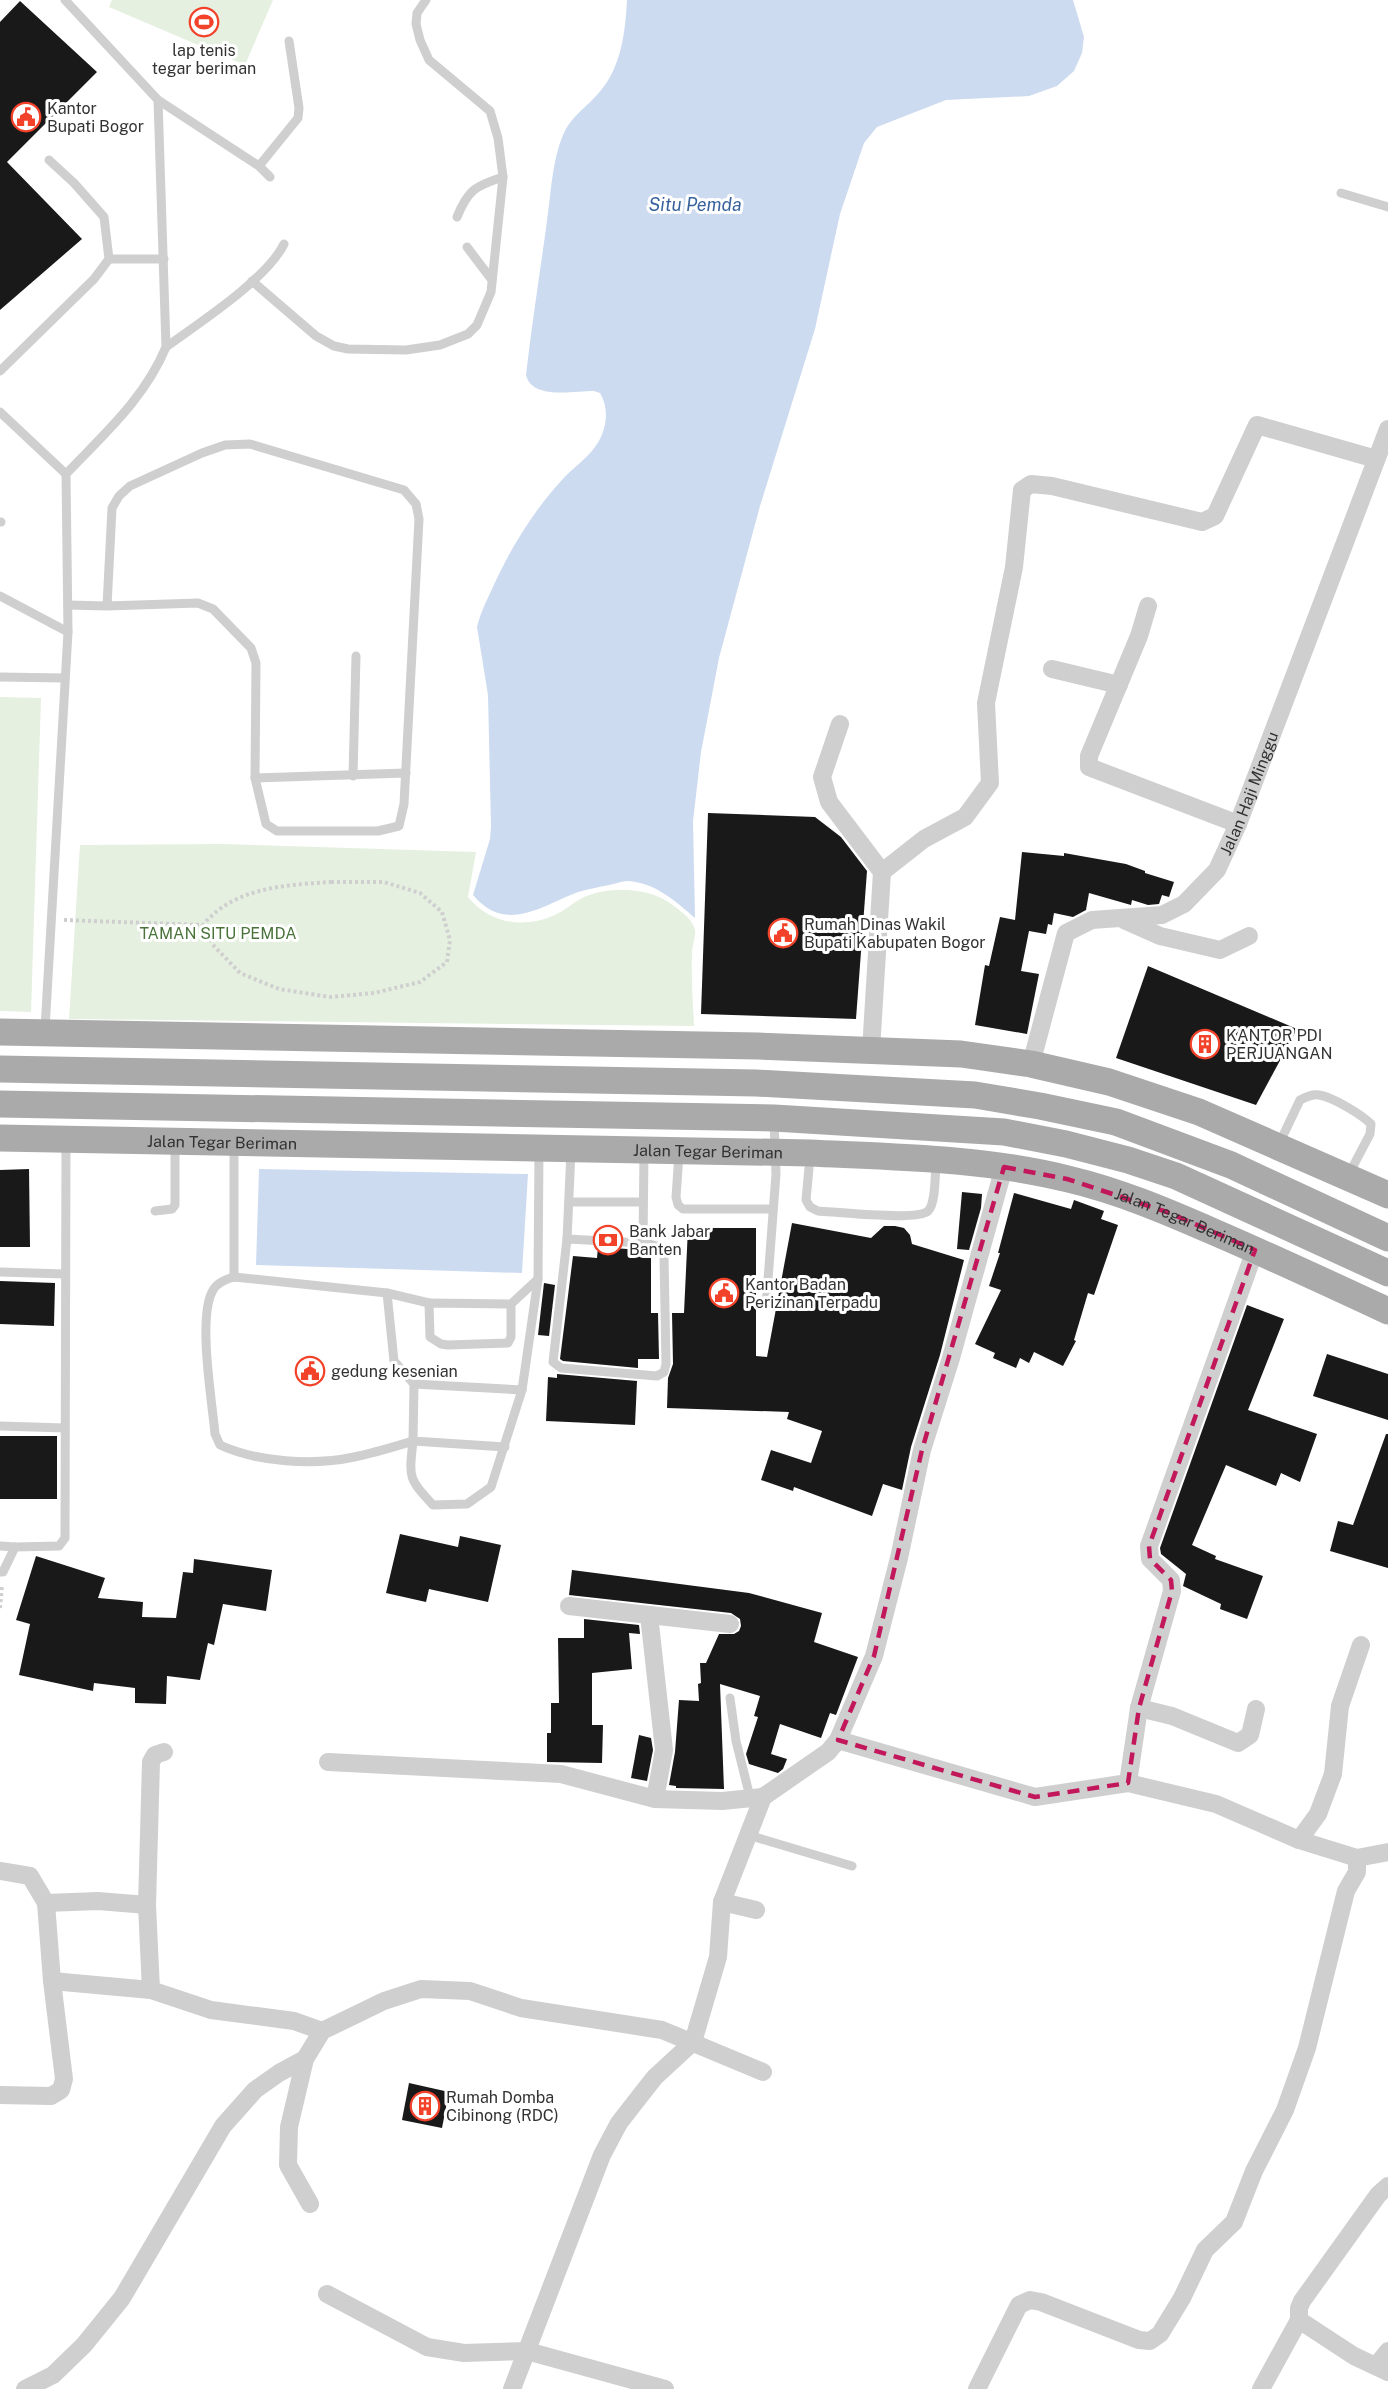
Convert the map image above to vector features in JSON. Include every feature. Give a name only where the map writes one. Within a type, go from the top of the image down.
[{"type":"main road","points":[[0,1032],[758,1046],[961,1054],[1032,1064],[1109,1082],[1188,1108],[1388,1195]]},
{"type":"main road","points":[[756,1083],[758,1046]]},
{"type":"main road","points":[[0,1069],[756,1083],[975,1095],[1116,1122],[1231,1165],[1388,1238]]},
{"type":"main road","points":[[428,1077],[428,1111]]},
{"type":"main road","name":"Jalan Tegar Beriman","points":[[0,1104],[774,1118],[1004,1132],[1066,1144],[1128,1160],[1176,1176],[1388,1273]]},
{"type":"main road","points":[[234,1108],[234,1142]]},
{"type":"main road","name":"Jalan Tegar Beriman","points":[[0,1138],[776,1152],[937,1159],[1004,1167],[1067,1179],[1117,1193],[1255,1250],[1388,1311]]},
{"type":"street","points":[[882,872],[924,839],[965,818],[990,783],[986,703],[1014,567],[1022,490],[1032,484],[1052,486],[1202,522],[1215,516],[1257,425],[1377,459]]},
{"type":"street","name":"Jalan Haji Minggu","points":[[1032,1064],[1066,933],[1092,920],[1162,915],[1184,904],[1217,870],[1238,824],[1388,429]]},
{"type":"street","points":[[1148,606],[1119,686],[1089,756],[1089,767],[1238,824]]},
{"type":"street","points":[[1052,669],[1119,686]]},
{"type":"street","points":[[840,724],[822,777],[829,802],[882,872],[871,1050]]},
{"type":"street","points":[[1122,919],[1160,936],[1220,950],[1249,936]]},
{"type":"street","points":[[328,1761],[561,1774],[655,1799],[722,1801],[756,1797],[828,1752],[838,1740],[874,1656],[899,1558],[922,1450],[951,1359],[1004,1167]]},
{"type":"street","points":[[1128,1783],[1139,1708],[1172,1591],[1171,1580],[1150,1559],[1149,1546],[1255,1250]]},
{"type":"street","points":[[569,1606],[730,1624]]},
{"type":"street","points":[[649,1615],[664,1750],[655,1799]]},
{"type":"street","points":[[1299,1840],[1318,1814],[1333,1774],[1340,1706],[1361,1645]]},
{"type":"street","points":[[1139,1708],[1172,1716],[1238,1743],[1250,1735],[1256,1709]]},
{"type":"street","points":[[838,1740],[1035,1797],[1128,1783],[1216,1804],[1299,1840],[1357,1858],[1387,1854]]},
{"type":"street","points":[[151,1990],[147,1905],[151,1762],[155,1755],[164,1752]]},
{"type":"street","points":[[512,2389],[602,2155],[619,2123],[655,2077],[693,2042],[718,1957],[722,1902],[748,1835],[756,1797]]},
{"type":"street","points":[[977,2389],[1019,2305],[1030,2300],[1041,2302],[1139,2340],[1150,2341],[1160,2334],[1182,2298],[1205,2250],[1234,2222],[1254,2172],[1285,2110],[1307,2048],[1346,1891],[1357,1872],[1357,1858]]},
{"type":"street","points":[[0,1870],[30,1876],[46,1904],[63,2085],[58,2093],[51,2096],[0,2095]]},
{"type":"street","points":[[46,1904],[98,1901],[147,1905]]},
{"type":"street","points":[[722,1902],[756,1910]]},
{"type":"street","points":[[52,1981],[151,1990],[211,2010],[294,2021],[322,2031]]},
{"type":"street","points":[[310,2204],[288,2165],[289,2127],[305,2059],[322,2031],[384,2001],[421,1989],[470,1991],[521,2008],[662,2030],[763,2072]]},
{"type":"street","points":[[25,2389],[52,2375],[84,2345],[122,2298],[223,2126],[255,2090],[279,2073],[305,2059]]},
{"type":"street","points":[[1262,2389],[1299,2320],[1299,2308],[1302,2301],[1378,2195],[1388,2186]]},
{"type":"street","points":[[327,2294],[427,2347],[464,2353],[527,2351],[665,2389]]},
{"type":"street","points":[[1299,2320],[1354,2356],[1382,2369],[1388,2351]]},
{"type":"lane","points":[[65,0],[158,100],[259,166],[270,177]]},
{"type":"lane","points":[[252,281],[316,336],[334,346],[372,351],[405,350],[440,345],[468,334],[477,325],[485,310],[492,280],[502,177],[498,138],[490,111],[429,60],[416,24],[417,13],[426,0]]},
{"type":"lane","points":[[259,166],[298,118],[299,108],[289,41]]},
{"type":"lane","points":[[44,1032],[68,632],[66,474],[136,399],[157,369],[166,347],[158,100]]},
{"type":"lane","points":[[0,371],[94,279],[109,259],[104,217],[74,183],[49,160]]},
{"type":"lane","points":[[457,217],[464,200],[479,185],[502,177]]},
{"type":"lane","points":[[1341,193],[1388,207]]},
{"type":"lane","points":[[166,347],[252,281],[274,259],[284,244]]},
{"type":"lane","points":[[467,247],[492,280]]},
{"type":"lane","points":[[109,259],[164,259]]},
{"type":"lane","points":[[0,412],[66,474]]},
{"type":"lane","points":[[68,605],[107,606],[198,603],[213,609],[251,648],[256,663],[255,778],[266,824],[277,831],[378,831],[399,826],[404,804],[419,519],[416,504],[404,490],[250,444],[225,446],[202,453],[130,486],[119,496],[112,508],[107,606]]},
{"type":"lane","points":[[0,596],[68,632]]},
{"type":"lane","points":[[353,776],[356,656]]},
{"type":"lane","points":[[0,677],[64,678]]},
{"type":"lane","points":[[255,778],[406,773]]},
{"type":"lane","points":[[1278,1147],[1300,1100],[1312,1095],[1322,1095],[1364,1117],[1371,1124],[1370,1134],[1347,1176]]},
{"type":"lane","points":[[766,1306],[776,1152],[774,1118]]},
{"type":"lane","points":[[0,1546],[59,1546],[65,1538],[66,1140]]},
{"type":"lane","points":[[155,1211],[172,1209],[175,1205],[175,1141]]},
{"type":"lane","points":[[234,1142],[234,1277]]},
{"type":"lane","points":[[387,1293],[394,1361],[414,1384],[413,1441],[410,1464],[412,1483],[433,1505],[467,1504],[491,1487],[522,1390],[538,1279],[539,1148]]},
{"type":"lane","points":[[567,1239],[659,1246],[664,1257],[666,1364],[664,1372],[657,1376],[561,1368],[553,1362],[567,1239],[571,1148]]},
{"type":"lane","points":[[643,1243],[644,1150]]},
{"type":"lane","points":[[679,1150],[676,1197],[678,1205],[683,1209],[773,1209]]},
{"type":"lane","points":[[810,1153],[806,1200],[810,1207],[818,1211],[880,1215],[921,1215],[929,1211],[933,1201],[937,1159]]},
{"type":"lane","points":[[570,1202],[642,1202]]},
{"type":"lane","points":[[0,1272],[65,1274]]},
{"type":"lane","points":[[505,1447],[413,1441],[351,1458],[289,1462],[231,1450],[220,1445],[215,1434],[205,1320],[212,1290],[225,1279],[234,1277],[387,1293],[429,1303],[512,1304]]},
{"type":"lane","points":[[429,1303],[430,1337],[441,1344],[508,1343],[511,1337],[512,1304],[538,1279]]},
{"type":"lane","points":[[414,1384],[522,1390]]},
{"type":"lane","points":[[0,1426],[65,1428]]},
{"type":"lane","points":[[1,1572],[15,1547]]},
{"type":"lane","points":[[730,1698],[736,1741],[756,1797]]},
{"type":"lane","points":[[748,1835],[852,1866]]},
{"type":"path","points":[[331,882],[384,882],[420,893],[442,912],[450,940],[447,962],[420,982],[374,993],[330,997],[279,989],[240,973],[214,946],[203,925],[213,913],[231,901],[274,886],[331,882]]},
{"type":"path","points":[[51,920],[203,925]]},
{"type":"path","points":[[0,1608],[1,1572]]},
{"type":"highlighted area","points":[[1004,1167],[1067,1179],[1167,1212],[1255,1250],[1149,1546],[1150,1559],[1171,1580],[1172,1591],[1139,1708],[1128,1783],[1035,1797],[838,1740],[874,1656],[922,1450]]},
{"type":"green space","name":"lap tenis tegar beriman","points":[[112,0],[273,0],[245,65],[109,7]]},
{"type":"green space","points":[[0,697],[41,698],[31,1012],[0,1011]]},
{"type":"green space","name":"TAMAN SITU PEMDA","points":[[222,844],[476,852],[468,897],[477,906],[497,918],[520,923],[543,919],[559,913],[582,898],[605,891],[630,890],[654,895],[684,914],[695,930],[692,950],[694,1026],[69,1019],[80,845]]},
{"type":"water","name":"Situ Pemda","points":[[627,0],[1073,0],[1084,37],[1082,53],[1074,71],[1057,86],[1029,96],[946,100],[877,127],[864,143],[840,214],[815,329],[760,506],[719,658],[701,752],[693,821],[695,918],[656,889],[628,881],[578,892],[537,909],[511,915],[498,913],[485,907],[473,895],[490,839],[491,826],[488,695],[477,627],[499,574],[522,532],[550,493],[595,447],[604,429],[606,411],[600,393],[545,391],[530,383],[526,375],[556,155],[569,124],[604,87],[611,76],[623,39]]},
{"type":"water","points":[[259,1169],[528,1174],[522,1273],[256,1265]]},
{"type":"building","name":"Kantor Bupati Bogor","points":[[20,1],[97,72],[7,162],[82,239],[0,310],[0,22]]},
{"type":"building","name":"Rumah Dinas Wakil Bupati Kabupaten Bogor","points":[[708,813],[815,817],[841,837],[867,871],[856,1019],[701,1014]]},
{"type":"building","points":[[1022,852],[1064,856],[1064,853],[1126,864],[1174,882],[1169,897],[1162,895],[1159,904],[1148,905],[1132,900],[1131,905],[1089,893],[1086,910],[1073,917],[1054,913],[1052,925],[1048,924],[1046,934],[1029,931],[1021,971],[1039,974],[1027,1034],[975,1025],[985,965],[989,966],[1000,917],[1015,920]]},
{"type":"building","name":"KANTOR PDI PERJUANGAN","points":[[1148,966],[1297,1029],[1256,1105],[1116,1058]]},
{"type":"building","points":[[29,1169],[30,1247],[0,1247],[0,1170]]},
{"type":"building","points":[[962,1192],[982,1194],[981,1208],[969,1250],[957,1249]]},
{"type":"building","points":[[1014,1193],[1071,1209],[1074,1200],[1104,1211],[1101,1219],[1118,1225],[1094,1295],[1088,1293],[1074,1340],[1076,1341],[1063,1366],[1034,1352],[1029,1363],[1020,1358],[1016,1368],[993,1358],[995,1353],[975,1344],[1001,1290],[989,1286],[1000,1253],[998,1253]]},
{"type":"building","points":[[792,1223],[871,1238],[884,1226],[895,1226],[904,1228],[910,1235],[912,1244],[964,1260],[940,1355],[911,1447],[902,1490],[883,1484],[872,1516],[794,1487],[793,1491],[761,1480],[771,1450],[811,1463],[822,1431],[787,1419],[789,1412],[667,1408],[668,1378],[673,1364],[672,1313],[684,1313],[688,1228],[756,1228],[756,1356],[767,1357]]},
{"type":"building","points":[[598,1247],[642,1250],[651,1256],[651,1313],[658,1313],[659,1359],[638,1359],[638,1368],[560,1359],[573,1256],[597,1258]]},
{"type":"building","points":[[0,1281],[55,1283],[54,1326],[0,1324]]},
{"type":"building","points":[[544,1283],[555,1285],[549,1336],[538,1335]]},
{"type":"building","points":[[1247,1305],[1284,1319],[1248,1410],[1317,1434],[1300,1482],[1281,1473],[1276,1486],[1226,1465],[1192,1545],[1216,1556],[1215,1559],[1263,1576],[1247,1619],[1220,1609],[1221,1604],[1183,1586],[1186,1574],[1161,1554],[1160,1548]]},
{"type":"building","points":[[1327,1354],[1388,1374],[1388,1420],[1313,1396]]},
{"type":"building","points":[[557,1374],[637,1381],[635,1425],[546,1421],[548,1377],[557,1378]]},
{"type":"building","points":[[1386,1434],[1388,1434],[1388,1568],[1330,1551],[1338,1521],[1353,1525]]},
{"type":"building","points":[[0,1436],[57,1436],[57,1499],[0,1499]]},
{"type":"building","points":[[400,1534],[458,1547],[460,1536],[501,1545],[488,1602],[429,1589],[426,1602],[386,1593]]},
{"type":"building","points":[[36,1556],[105,1578],[98,1598],[143,1602],[142,1617],[176,1618],[183,1572],[193,1573],[194,1559],[272,1570],[266,1611],[223,1604],[214,1645],[208,1643],[200,1680],[167,1676],[166,1704],[135,1703],[135,1688],[94,1683],[93,1691],[19,1675],[30,1624],[16,1620]]},
{"type":"building","points":[[572,1570],[749,1593],[822,1613],[814,1642],[858,1657],[836,1715],[830,1713],[821,1738],[780,1724],[771,1754],[787,1759],[783,1769],[778,1773],[749,1764],[746,1754],[758,1717],[754,1716],[760,1696],[720,1684],[724,1789],[676,1788],[676,1786],[669,1785],[675,1752],[679,1700],[699,1701],[700,1663],[706,1663],[719,1634],[734,1634],[739,1631],[740,1619],[731,1613],[569,1595]]},
{"type":"building","points":[[584,1619],[639,1625],[640,1634],[629,1633],[632,1669],[592,1673],[592,1725],[603,1725],[602,1763],[547,1762],[547,1733],[551,1733],[551,1703],[559,1703],[558,1638],[584,1638]]},
{"type":"building","points":[[639,1735],[651,1738],[653,1750],[647,1781],[631,1778]]},
{"type":"building","name":"Rumah Domba Cibinong (RDC)","points":[[409,2083],[449,2092],[442,2128],[402,2120]]},
{"type":"place","name":"lap tenis tegar beriman","points":[[204,22]]},
{"type":"place","name":"Kantor Bupati Bogor","points":[[26,117]]},
{"type":"place","name":"Rumah Dinas Wakil Bupati Kabupaten Bogor","points":[[783,933]]},
{"type":"place","name":"KANTOR PDI PERJUANGAN","points":[[1205,1044]]},
{"type":"place","name":"Bank Jabar Banten","points":[[608,1240]]},
{"type":"place","name":"Kantor Badan Perizinan Terpadu","points":[[724,1293]]},
{"type":"place","name":"gedung kesenian","points":[[310,1371]]},
{"type":"place","name":"Rumah Domba Cibinong (RDC)","points":[[425,2106]]}]
